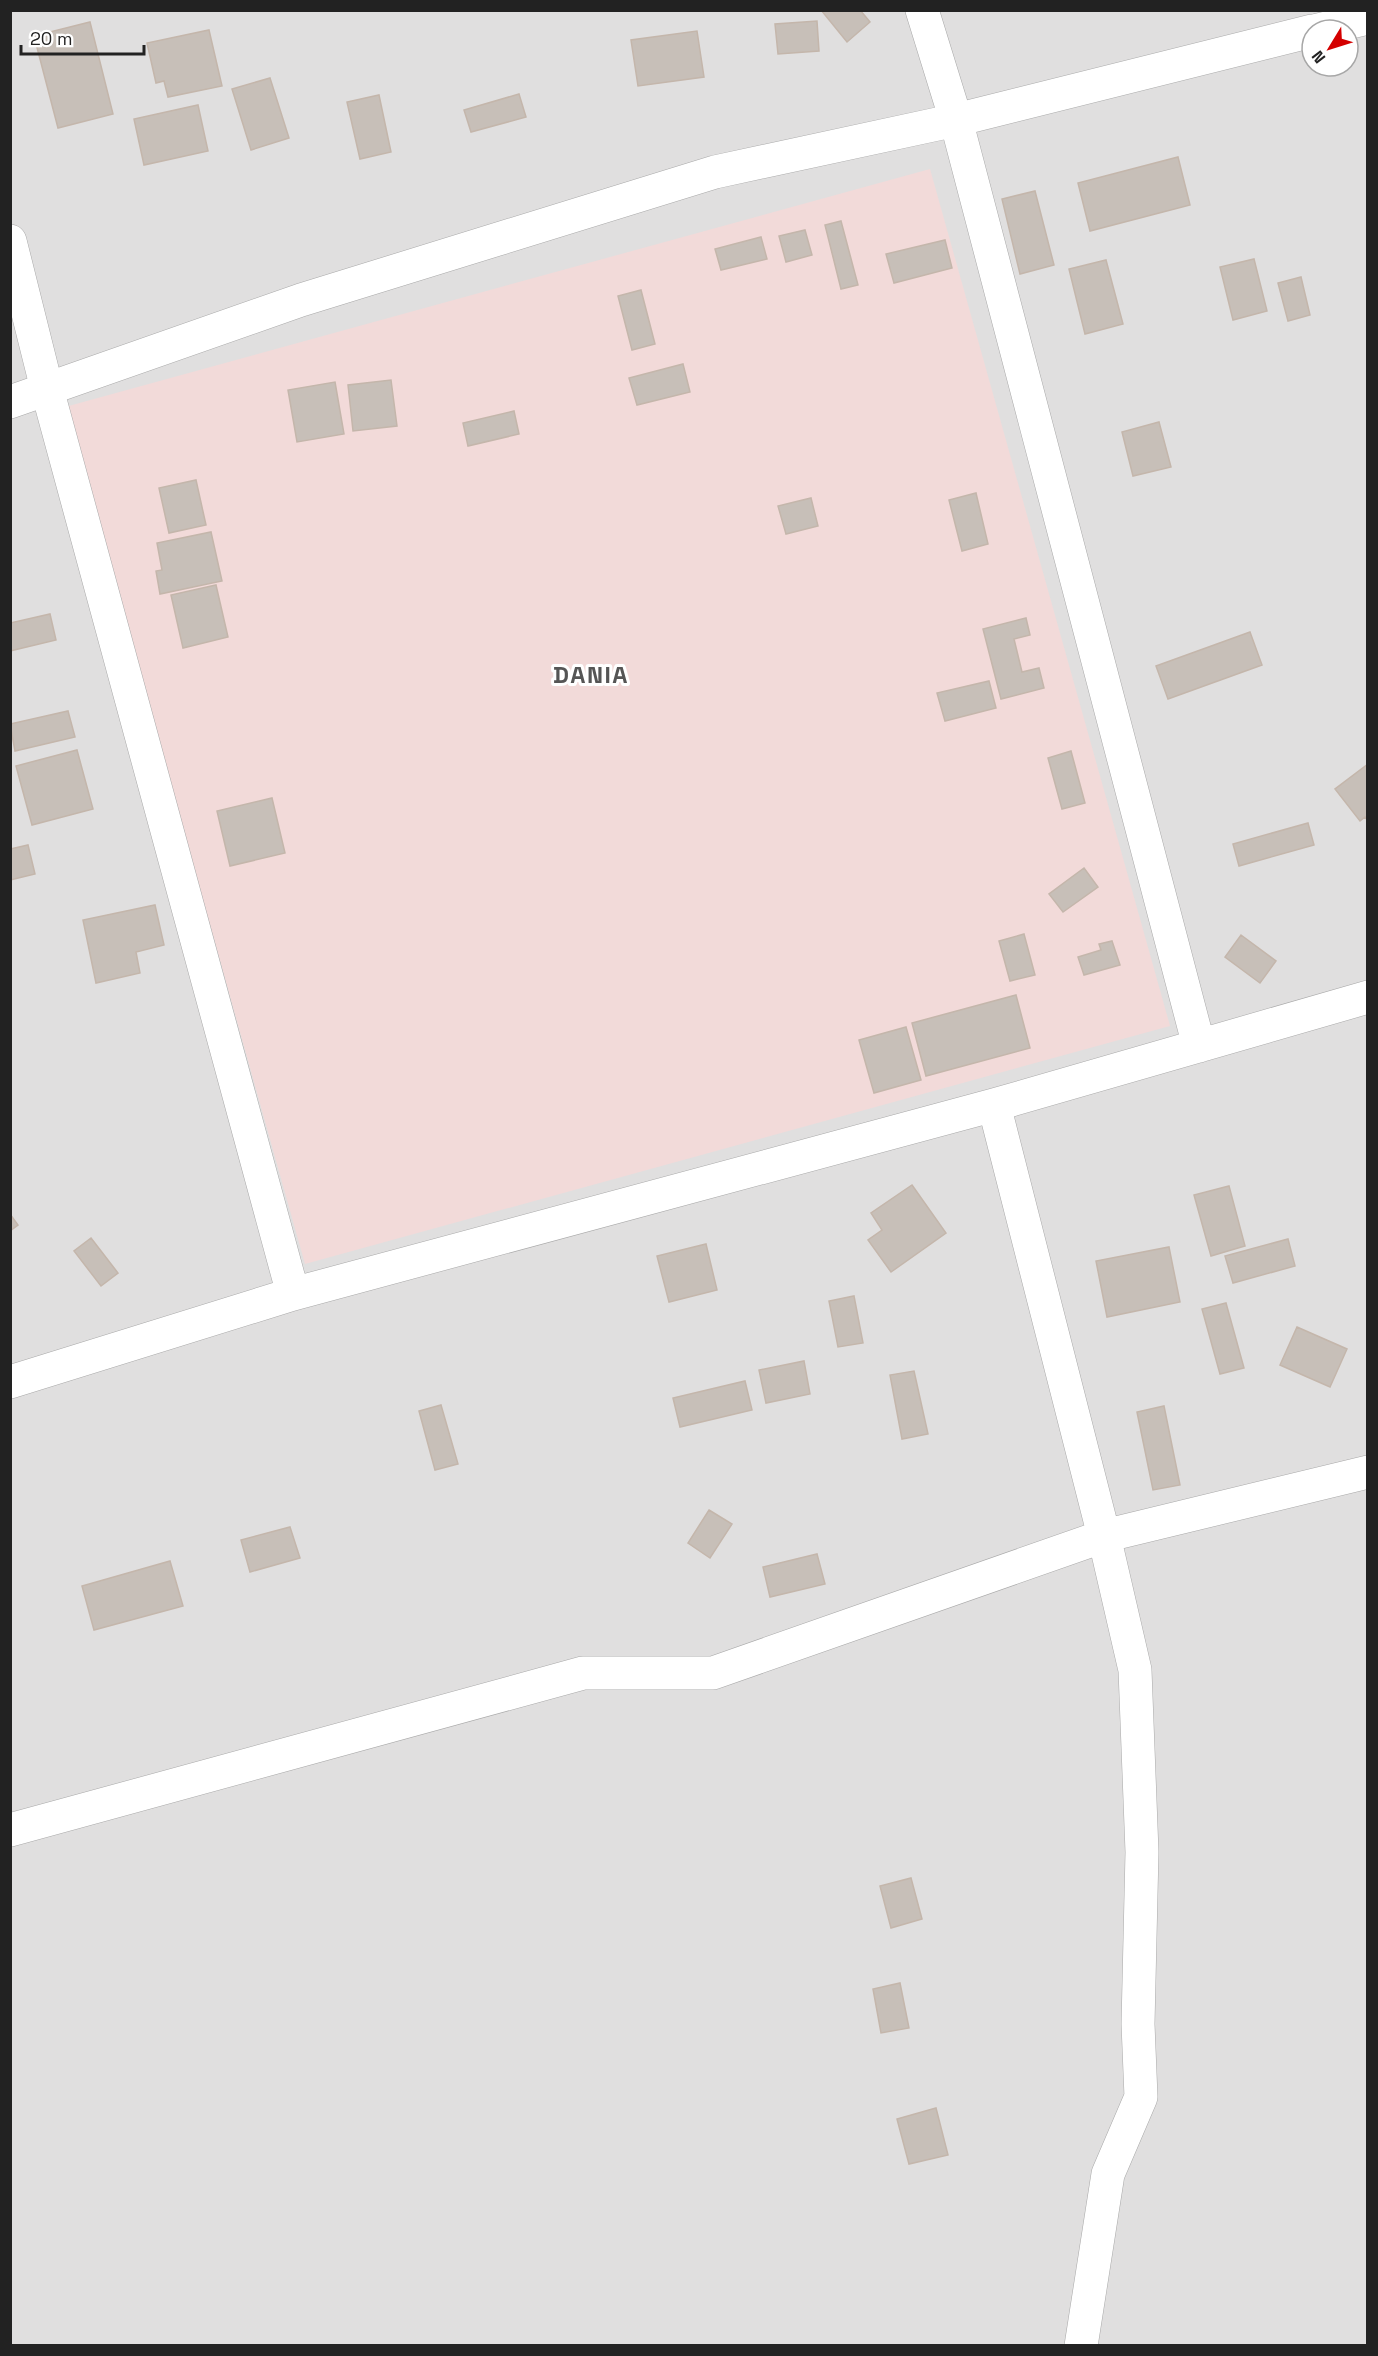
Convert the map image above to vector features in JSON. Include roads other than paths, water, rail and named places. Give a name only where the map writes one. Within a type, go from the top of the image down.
[{"type":"street","points":[[922,10],[956,120],[1199,1046]]},
{"type":"street","points":[[10,402],[301,300],[715,172],[956,120],[1300,35]]},
{"type":"street","points":[[10,241],[47,389],[293,1294]]},
{"type":"street","points":[[10,1382],[293,1294],[994,1105],[1368,997]]},
{"type":"street","points":[[994,1105],[1104,1536],[1135,1670],[1142,1852],[1138,2024],[1141,2097],[1108,2174],[1081,2346]]},
{"type":"street","points":[[10,1830],[583,1673],[713,1674],[1104,1536],[1368,1472]]},
{"type":"district","name":"DANIA","points":[[591,674]]}]
